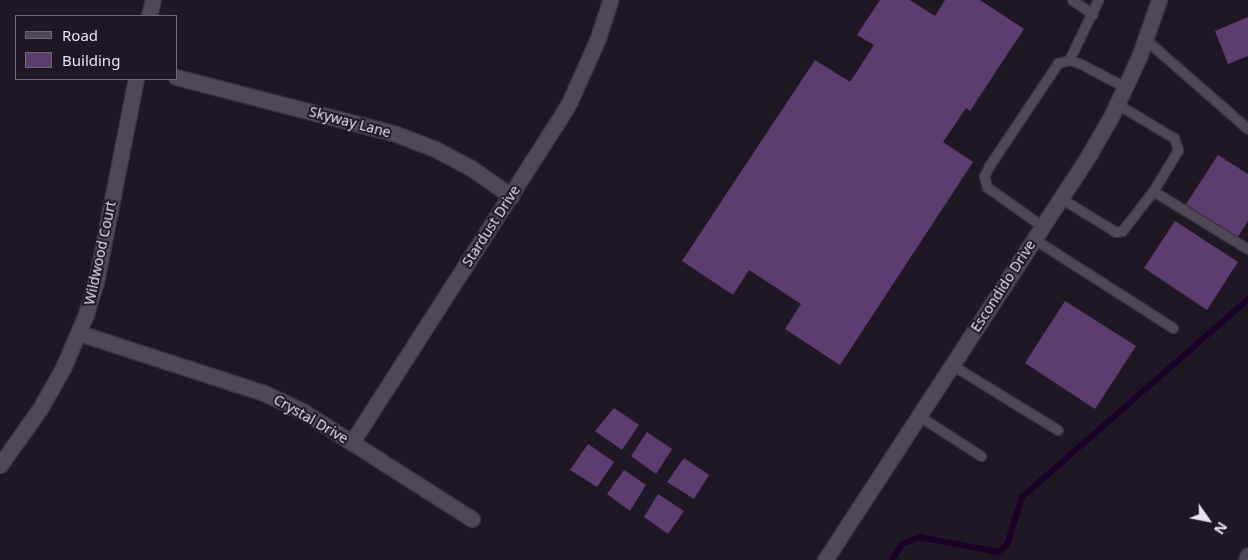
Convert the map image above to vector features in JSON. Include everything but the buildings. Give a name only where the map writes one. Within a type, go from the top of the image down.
[{"type":"street","points":[[149,15],[153,0]]},
{"type":"street","name":"Stardust Drive","points":[[352,442],[570,101],[598,38],[610,0]]},
{"type":"street","name":"Escondido Drive","points":[[825,560],[1042,226],[1062,199],[1117,104],[1146,40],[1159,0]]},
{"type":"street","name":"Skyway Lane","points":[[178,78],[396,134],[435,149],[472,168],[511,196]]},
{"type":"street","name":"Wildwood Court","points":[[0,465],[41,407],[63,368],[79,333],[96,282],[136,80]]},
{"type":"street","name":"Crystal Drive","points":[[79,333],[264,393],[304,412],[472,519]]},
{"type":"street","points":[[1246,560],[1248,555]]},
{"type":"lane","points":[[1072,0],[1093,14]]},
{"type":"lane","points":[[1069,60],[1093,14],[1098,0]]},
{"type":"lane","points":[[1146,40],[1248,129]]},
{"type":"lane","points":[[1042,226],[988,187],[984,176],[989,166],[1058,63],[1069,60],[1079,63],[1125,87]]},
{"type":"lane","points":[[1062,199],[1116,232],[1122,231],[1127,227],[1153,191],[1178,150],[1174,138],[1117,104]]},
{"type":"lane","points":[[1153,191],[1248,249]]},
{"type":"lane","points":[[1034,239],[1173,328]]},
{"type":"lane","points":[[952,365],[1058,430]]},
{"type":"lane","points":[[919,416],[981,456]]},
{"type":"waterway","points":[[892,560],[902,544],[920,537],[998,552],[1007,545],[1022,497],[1248,299]]}]
